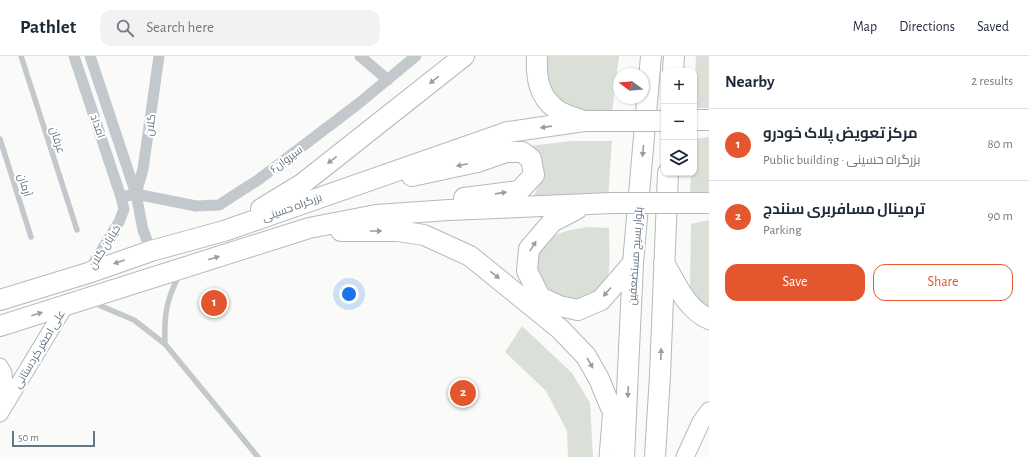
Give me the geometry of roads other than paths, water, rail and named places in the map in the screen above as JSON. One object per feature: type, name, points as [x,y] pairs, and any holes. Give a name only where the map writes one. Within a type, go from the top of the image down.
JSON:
[{"type":"highway","points":[[224,232],[302,184],[464,56]]},
{"type":"highway","points":[[536,56],[536,72],[541,92],[556,110],[584,122]]},
{"type":"highway","points":[[638,56],[642,68]]},
{"type":"highway","name":"بلوار بسیج مستضعفین","points":[[649,75],[651,56]]},
{"type":"highway","points":[[673,68],[674,56]]},
{"type":"highway","name":"بلوار بسیج مستضعفین","points":[[624,457],[633,263],[646,104]]},
{"type":"highway","name":"بزرگراه حسینی","points":[[0,300],[88,273],[151,251],[224,232],[332,192],[508,132],[584,122],[661,121]]},
{"type":"highway","points":[[332,192],[478,162],[506,152],[522,152],[531,159],[534,175],[520,191],[449,200],[423,212]]},
{"type":"highway","points":[[654,457],[660,375],[668,176]]},
{"type":"highway","points":[[0,326],[309,228],[376,215],[586,204],[700,203]]},
{"type":"highway","points":[[586,204],[552,222],[529,249],[527,271],[540,297],[559,306],[578,310],[600,300],[633,263]]},
{"type":"highway","points":[[309,228],[337,231],[398,230],[424,235],[470,256],[560,329],[586,356],[599,379],[611,408]]},
{"type":"highway","points":[[664,263],[685,299],[702,316],[709,318]]},
{"type":"highway","points":[[611,408],[616,362],[632,291]]},
{"type":"main road","points":[[685,457],[701,422],[709,411]]},
{"type":"street","name":"امداد","points":[[74,56],[122,197]]},
{"type":"street","name":"امداد","points":[[90,56],[136,194]]},
{"type":"street","name":"گلان","points":[[136,194],[143,169],[159,56]]},
{"type":"street","points":[[360,56],[388,80]]},
{"type":"street","name":"سیروان۶","points":[[136,194],[196,206],[219,205],[258,180],[388,80],[416,56]]},
{"type":"street","points":[[122,197],[136,194],[143,230],[151,251]]},
{"type":"street","name":"خیابان گلان","points":[[88,273],[119,222],[124,209],[122,197]]},
{"type":"street","name":"علی اصغر کردستانی","points":[[4,408],[76,302]]},
{"type":"street","points":[[0,366],[4,373],[4,408]]},
{"type":"street","points":[[607,457],[611,408]]},
{"type":"lane","name":"عرفان","points":[[21,56],[77,230]]},
{"type":"lane","name":"آرمان","points":[[0,139],[31,237]]},
{"type":"lane","points":[[165,344],[164,320],[169,295],[183,268]]},
{"type":"lane","points":[[76,302],[134,320],[165,344],[258,457]]},
{"type":"place","name":"مرکز تعویض پلاک خودرو","points":[[214,303]]},
{"type":"place","name":"ترمینال مسافربری سنندج","points":[[463,393]]}]
